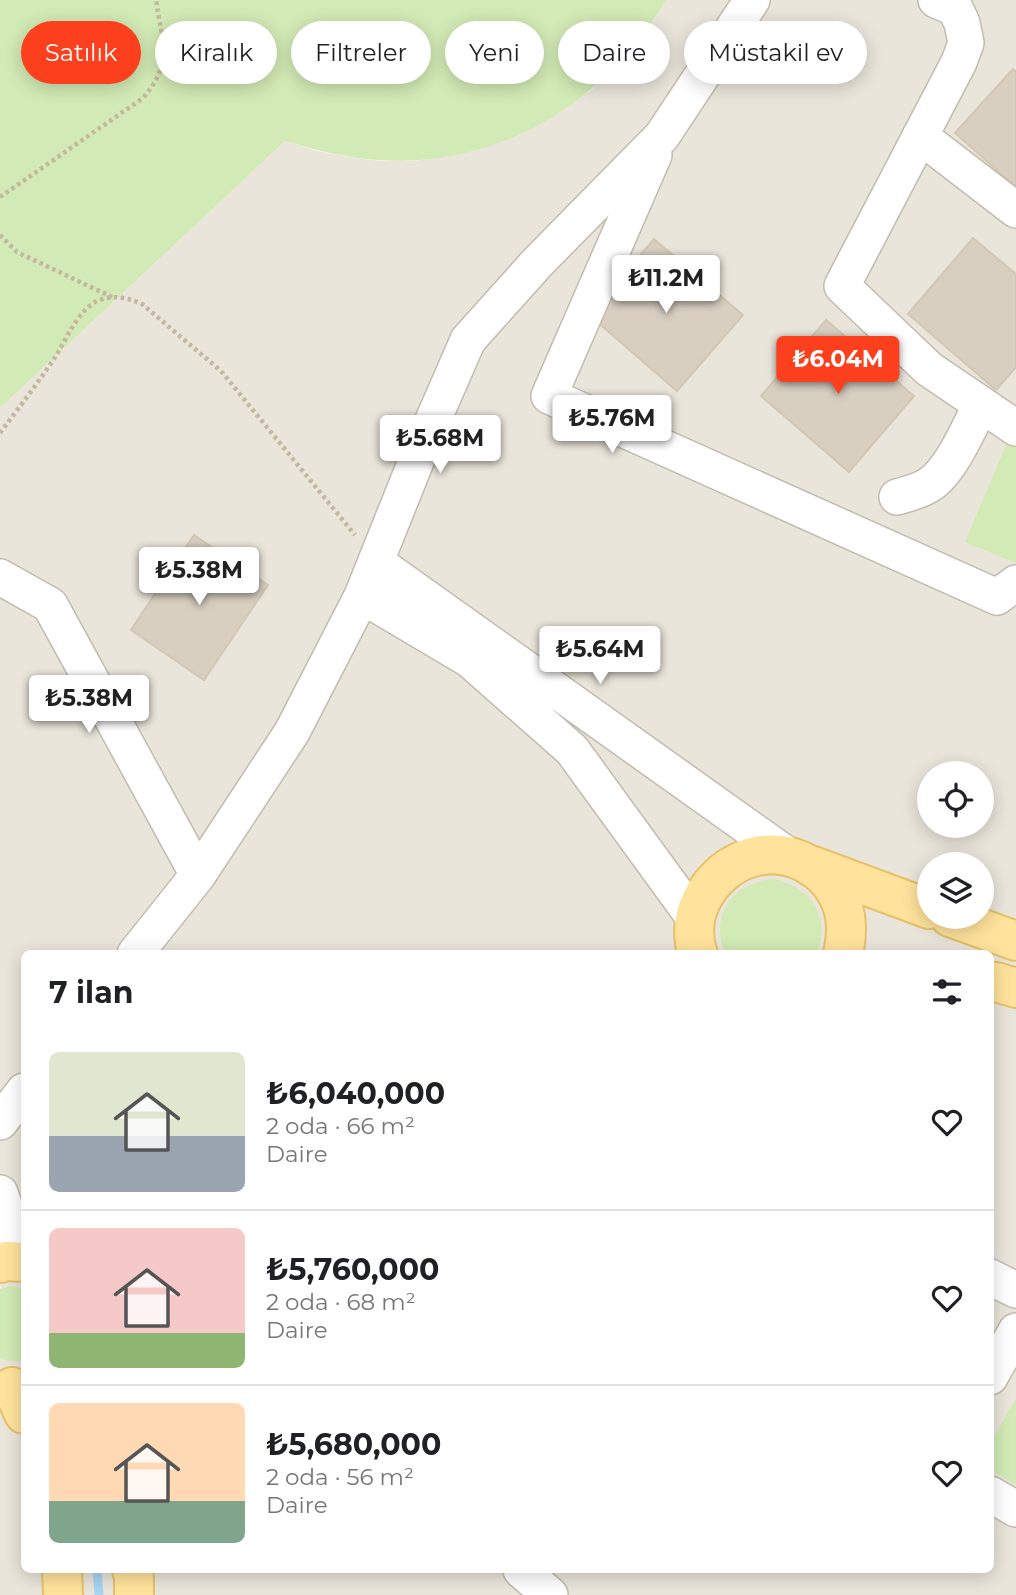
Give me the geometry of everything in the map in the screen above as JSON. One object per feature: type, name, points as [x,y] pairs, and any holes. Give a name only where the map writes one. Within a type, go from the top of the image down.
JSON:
[{"type":"main road","points":[[690,940],[698,907],[706,890],[719,875],[752,856],[771,854],[799,860],[917,904]]},
{"type":"main road","points":[[799,860],[825,877],[838,895],[845,915],[844,950]]},
{"type":"main road","points":[[983,929],[1016,941]]},
{"type":"main road","points":[[994,982],[1016,988]]},
{"type":"main road","points":[[62,1573],[63,1595]]},
{"type":"main road","points":[[133,1573],[134,1595]]},
{"type":"street","points":[[752,0],[662,136],[549,396],[997,597],[1016,583]]},
{"type":"street","points":[[936,0],[955,8],[962,23],[965,43],[959,62],[842,286],[929,369],[1016,428]]},
{"type":"street","points":[[138,950],[198,875],[292,732],[362,596],[468,340],[537,263],[662,136]]},
{"type":"street","points":[[920,136],[1016,210]]},
{"type":"street","points":[[897,497],[929,486],[937,478],[955,455],[981,404]]},
{"type":"street","points":[[376,562],[799,860]]},
{"type":"street","points":[[0,577],[50,605],[198,875]]},
{"type":"street","points":[[362,596],[470,660],[572,750],[690,940]]},
{"type":"street","points":[[0,1122],[21,1095]]},
{"type":"street","points":[[0,1193],[16,1262]]},
{"type":"street","points":[[994,1279],[1016,1290]]},
{"type":"street","points":[[994,1370],[1016,1331]]},
{"type":"street","points":[[994,1496],[1016,1509]]},
{"type":"street","points":[[524,1573],[550,1595]]},
{"type":"path","points":[[0,197],[143,98],[155,84],[162,66],[164,47],[156,0]]},
{"type":"path","points":[[0,235],[17,252],[112,297]]},
{"type":"path","points":[[0,433],[54,359],[85,309],[112,297],[128,298],[142,304],[221,371],[376,562]]},
{"type":"shaded area","points":[[666,0],[1016,0],[1016,1595],[0,1595],[0,1327],[18,1320],[0,1285],[0,408],[285,141],[316,151],[380,161],[445,157],[508,139],[598,84],[670,84],[670,21],[653,21]]},
{"type":"green space","points":[[0,0],[666,0],[652,21],[558,21],[558,84],[596,84],[544,122],[506,140],[465,153],[422,160],[354,157],[285,141],[0,408]]},
{"type":"green space","points":[[1007,443],[1016,447],[1016,563],[965,542]]},
{"type":"green space","points":[[773,879],[786,883],[798,888],[815,905],[822,928],[817,950],[724,950],[720,926],[722,914],[736,894],[759,882]]},
{"type":"green space","points":[[9,1286],[21,1288],[21,1360],[0,1358],[0,1289]]},
{"type":"green space","points":[[1016,1398],[1016,1485],[994,1472],[994,1437]]},
{"type":"building","points":[[1013,69],[1016,72],[1016,187],[955,133]]},
{"type":"building","points":[[973,238],[1016,274],[1016,367],[996,390],[908,314]]},
{"type":"building","points":[[654,239],[743,315],[677,391],[589,315]]},
{"type":"building","points":[[826,320],[914,396],[849,472],[761,396]]},
{"type":"building","points":[[194,535],[268,585],[204,680],[131,630]]},
{"type":"waterway","points":[[97,1573],[99,1595]]}]
